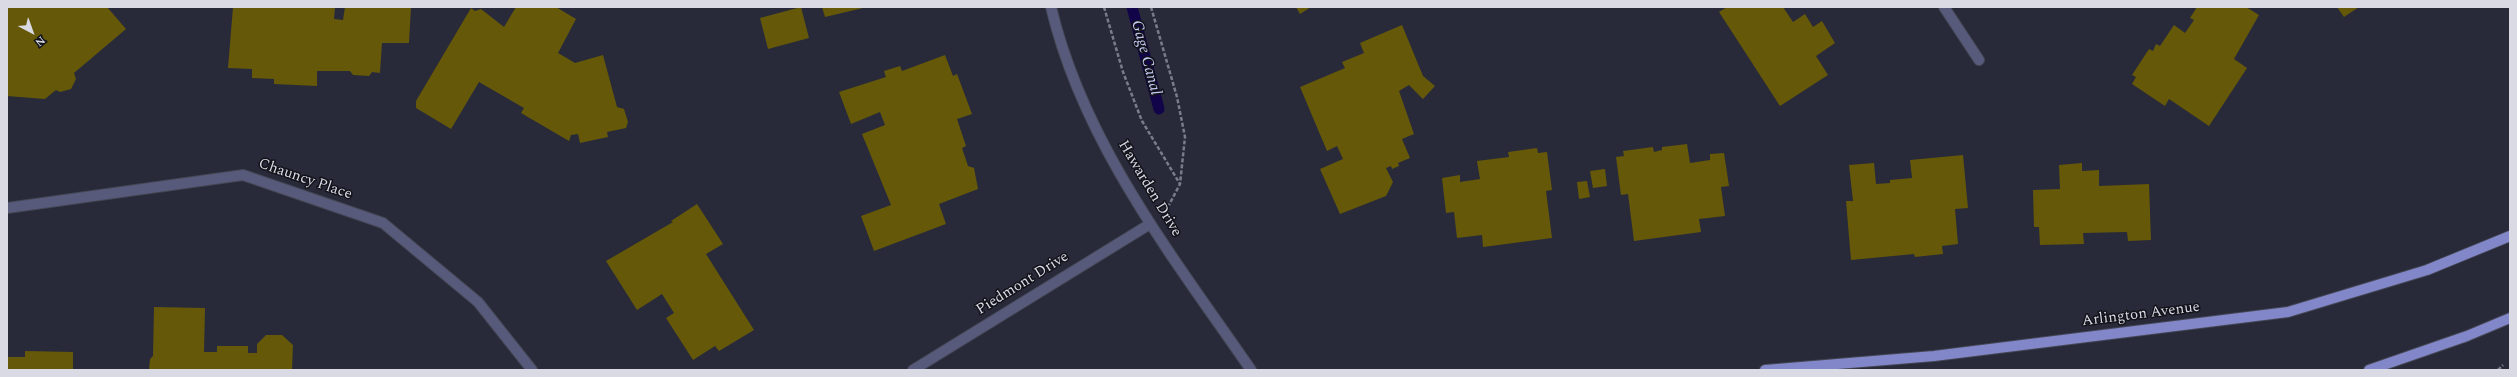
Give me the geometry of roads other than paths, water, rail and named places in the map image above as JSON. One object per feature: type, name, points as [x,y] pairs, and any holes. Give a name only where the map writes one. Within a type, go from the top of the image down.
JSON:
[{"type":"main road","name":"Arlington Avenue","points":[[1765,370],[1934,356],[2288,312],[2427,270],[2510,236]]},
{"type":"main road","points":[[2369,370],[2467,336],[2510,318]]},
{"type":"street","name":"Hawarden Drive","points":[[1051,7],[1059,39],[1092,118],[1118,172],[1150,224],[1251,370]]},
{"type":"street","points":[[1944,7],[1979,60]]},
{"type":"street","name":"Chauncy Place","points":[[7,208],[244,175],[383,223],[478,302],[532,370]]},
{"type":"street","name":"Piedmont Drive","points":[[913,370],[1150,224]]},
{"type":"waterway","name":"Gage Canal","points":[[1132,7],[1159,109]]}]
